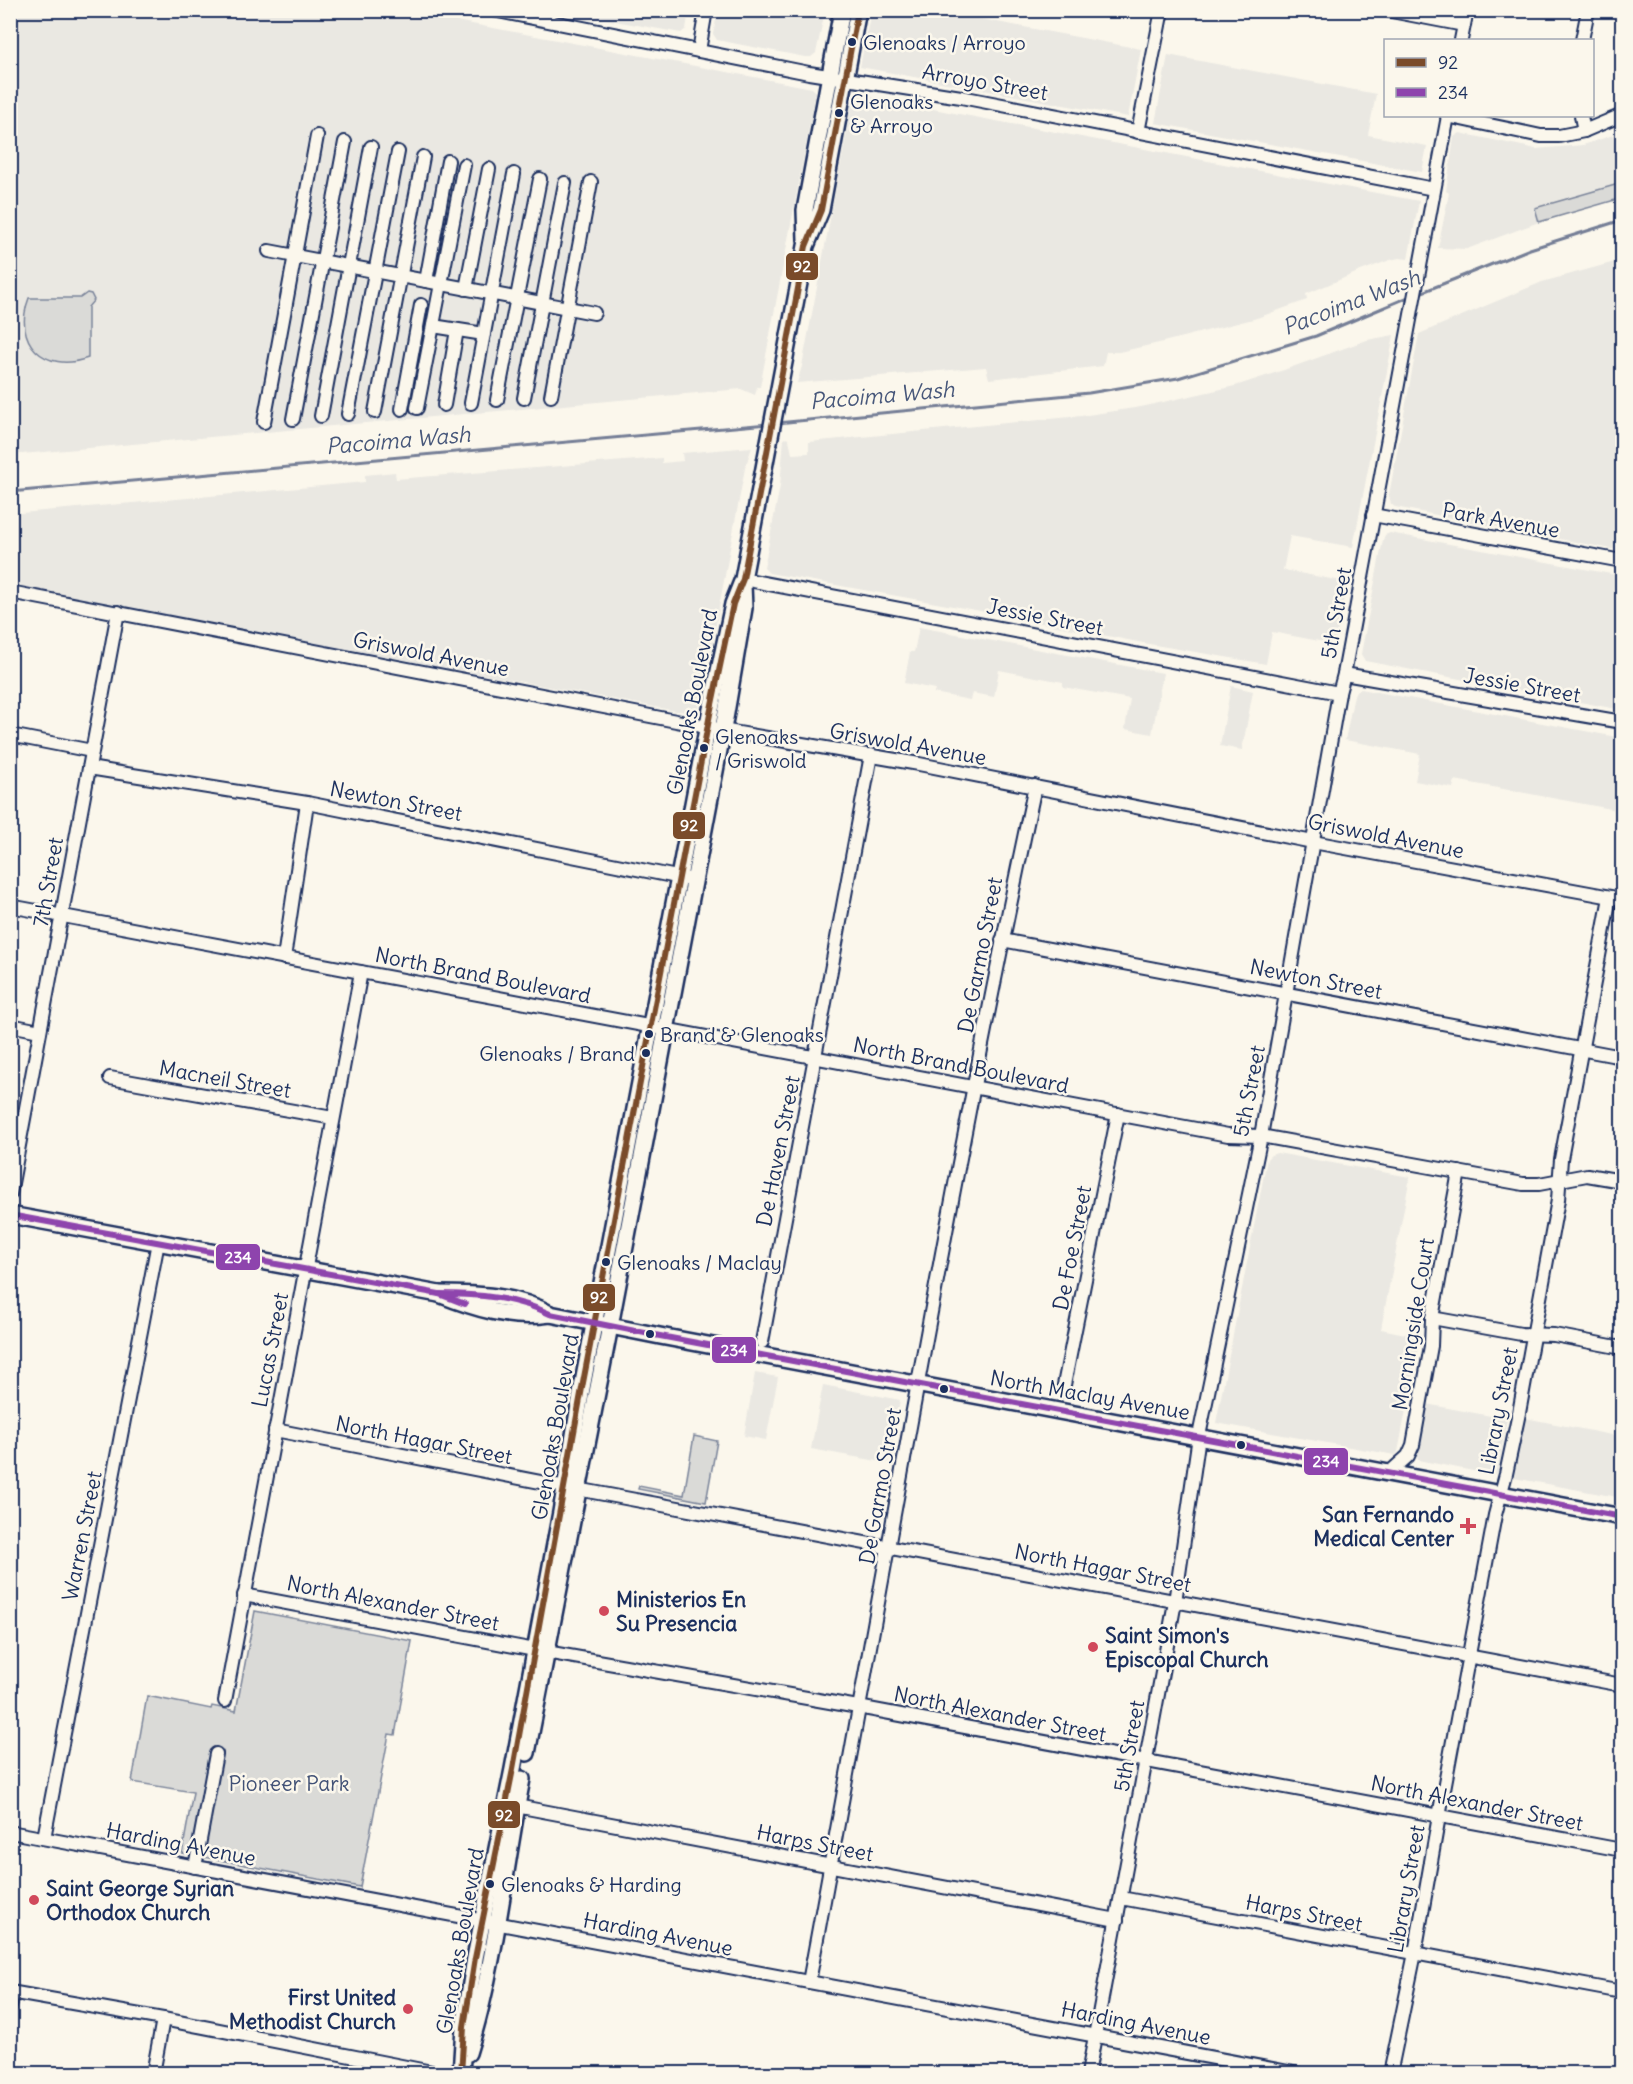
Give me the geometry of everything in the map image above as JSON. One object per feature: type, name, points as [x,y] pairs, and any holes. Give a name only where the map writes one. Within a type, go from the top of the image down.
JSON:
[{"type":"main road","name":"Glenoaks Boulevard","points":[[806,246],[805,210],[842,10]]},
{"type":"main road","name":"Glenoaks Boulevard","points":[[571,1488],[610,1326],[658,1028],[679,877],[707,727],[733,604],[743,579],[806,246],[821,210],[858,10]]},
{"type":"main road","name":"Glenoaks Boulevard","points":[[461,2073],[476,2029],[498,1923],[512,1805],[571,1488],[595,1322],[658,1028],[694,880],[744,608],[743,579]]},
{"type":"main road","name":"North Maclay Avenue","points":[[10,1215],[438,1294],[475,1308],[529,1317],[550,1314],[595,1322],[1623,1517]]},
{"type":"main road","name":"Glenoaks Boulevard","points":[[461,2073],[464,2027],[482,1920],[512,1805]]},
{"type":"street","name":"Arroyo Street","points":[[493,10],[829,76],[961,97],[1434,189]]},
{"type":"street","points":[[699,51],[706,10]]},
{"type":"street","points":[[1138,132],[1162,10]]},
{"type":"street","points":[[1386,10],[1464,26]]},
{"type":"street","points":[[1461,39],[1467,10]]},
{"type":"street","points":[[1582,39],[1588,10]]},
{"type":"street","points":[[1453,117],[1541,135],[1559,136],[1584,131],[1623,115]]},
{"type":"street","name":"5th Street","points":[[1088,2073],[1175,1602],[1199,1436],[1261,1136],[1339,693],[1448,117]]},
{"type":"street","points":[[1581,117],[1584,131]]},
{"type":"street","points":[[264,422],[317,136]]},
{"type":"street","points":[[293,419],[345,142]]},
{"type":"street","points":[[321,417],[371,147]]},
{"type":"street","points":[[348,414],[398,152]]},
{"type":"street","points":[[375,412],[423,157]]},
{"type":"street","points":[[426,281],[448,162]]},
{"type":"street","points":[[417,408],[464,165]]},
{"type":"street","points":[[466,289],[489,169]]},
{"type":"street","points":[[471,403],[514,174]]},
{"type":"street","points":[[497,400],[540,179]]},
{"type":"street","points":[[551,396],[591,182]]},
{"type":"street","points":[[524,398],[565,183]]},
{"type":"street","points":[[269,251],[594,313]]},
{"type":"street","points":[[402,409],[421,305]]},
{"type":"street","points":[[433,326],[484,334]]},
{"type":"street","points":[[444,405],[457,330]]},
{"type":"street","name":"Park Avenue","points":[[1373,515],[1623,561]]},
{"type":"street","name":"Jessie Street","points":[[743,579],[1339,693]]},
{"type":"street","name":"Griswold Avenue","points":[[10,592],[803,746],[871,755],[1313,842],[1616,898]]},
{"type":"street","name":"7th Street","points":[[10,1194],[118,612]]},
{"type":"street","name":"Jessie Street","points":[[1344,674],[1623,722]]},
{"type":"street","points":[[10,735],[92,751]]},
{"type":"street","name":"De Haven Street","points":[[762,1342],[871,755]]},
{"type":"street","name":"Newton Street","points":[[89,768],[306,803],[694,880]]},
{"type":"street","name":"De Garmo Street","points":[[808,1982],[974,1087],[1035,786]]},
{"type":"street","points":[[284,958],[306,803]]},
{"type":"street","name":"Library Street","points":[[1390,2073],[1415,1953],[1438,1816],[1495,1515],[1517,1423],[1558,1200],[1561,1159],[1582,1050],[1616,898]]},
{"type":"street","name":"North Brand Boulevard","points":[[10,906],[1228,1135],[1261,1136],[1528,1185],[1587,1175],[1623,1181]]},
{"type":"street","name":"Newton Street","points":[[1002,940],[1623,1057]]},
{"type":"street","name":"Lucas Street","points":[[225,1701],[361,972]]},
{"type":"street","points":[[10,1025],[40,1031]]},
{"type":"street","name":"Macneil Street","points":[[110,1078],[333,1118]]},
{"type":"street","name":"De Foe Street","points":[[1064,1390],[1118,1114]]},
{"type":"street","name":"Morningside Court","points":[[1389,1473],[1408,1456],[1413,1444],[1431,1346],[1432,1318],[1459,1172]]},
{"type":"street","name":"Warren Street","points":[[44,1838],[158,1242]]},
{"type":"street","points":[[1432,1318],[1533,1335],[1554,1335],[1623,1348]]},
{"type":"street","name":"North Hagar Street","points":[[275,1430],[888,1548],[1623,1685]]},
{"type":"street","name":"North Alexander Street","points":[[244,1595],[1623,1850]]},
{"type":"street","points":[[195,1867],[216,1754]]},
{"type":"street","name":"Harps Street","points":[[512,1805],[1117,1920]]},
{"type":"street","name":"Harding Avenue","points":[[10,1832],[1299,2073]]},
{"type":"street","name":"Harps Street","points":[[1121,1898],[1623,1992]]},
{"type":"street","points":[[10,2007],[12,1992],[442,2073]]},
{"type":"street","points":[[153,2073],[163,2019]]},
{"type":"shaded area","points":[[689,10],[686,29],[681,33],[560,11]]},
{"type":"shaded area","points":[[11,11],[403,11],[812,88],[816,92],[760,387],[757,387],[755,395],[741,389],[11,455]]},
{"type":"shaded area","points":[[718,11],[825,11],[816,53],[811,57],[805,57],[717,40],[713,34]]},
{"type":"shaded area","points":[[871,11],[956,11],[955,14],[1141,49],[1128,117],[860,67]]},
{"type":"shaded area","points":[[1168,55],[1376,94],[1368,135],[1427,146],[1422,172],[1155,123]]},
{"type":"shaded area","points":[[854,94],[1419,201],[1408,259],[1390,260],[1358,272],[1306,294],[1307,300],[1257,318],[1159,343],[1119,352],[1106,352],[1103,366],[989,379],[986,367],[797,383]]},
{"type":"shaded area","points":[[1460,133],[1536,149],[1583,145],[1613,135],[1622,161],[1622,183],[1536,208],[1539,222],[1467,249],[1438,248],[1449,193],[1446,191],[1454,137]]},
{"type":"shaded area","points":[[1622,260],[1622,551],[1395,507],[1391,504],[1389,495],[1419,334],[1542,282]]},
{"type":"shaded area","points":[[1394,335],[1353,547],[1290,536],[1283,570],[1347,582],[1335,644],[1272,632],[1266,664],[769,573],[764,568],[780,486],[784,438],[789,439],[792,454],[809,453],[809,442],[1081,416],[1141,407],[1235,386],[1367,340]]},
{"type":"shaded area","points":[[752,447],[745,468],[701,704],[692,712],[676,711],[11,586],[10,514],[365,482],[365,475],[395,472],[396,479],[662,458],[662,463],[683,461],[682,453]]},
{"type":"shaded area","points":[[1390,533],[1622,576],[1622,710],[1365,661],[1361,654],[1383,540],[1385,535]]},
{"type":"shaded area","points":[[919,627],[1163,673],[1152,734],[1125,729],[1130,699],[1063,687],[1063,682],[999,670],[994,697],[972,693],[970,700],[934,693],[935,689],[904,683],[910,652],[914,652]]},
{"type":"shaded area","points":[[1231,686],[1253,691],[1242,750],[1220,746]]},
{"type":"shaded area","points":[[1361,689],[1622,738],[1622,811],[1455,780],[1453,788],[1415,781],[1420,754],[1345,740],[1354,695]]},
{"type":"shaded area","points":[[1277,1153],[1410,1177],[1381,1329],[1420,1337],[1398,1452],[1395,1455],[1216,1423],[1267,1159]]},
{"type":"shaded area","points":[[755,1373],[778,1377],[766,1440],[744,1436]]},
{"type":"shaded area","points":[[823,1385],[900,1400],[888,1463],[811,1449]]},
{"type":"shaded area","points":[[1426,1404],[1507,1419],[1497,1473],[1493,1475],[1418,1460],[1416,1452]]},
{"type":"shaded area","points":[[1525,1418],[1622,1437],[1622,1498],[1514,1478]]},
{"type":"green space","points":[[1622,183],[1622,198],[1539,222],[1535,208]]},
{"type":"green space","points":[[87,293],[91,294],[94,300],[88,307],[88,358],[72,362],[58,362],[46,358],[29,341],[25,328],[25,314],[29,298],[80,298]]},
{"type":"green space","points":[[694,1436],[717,1441],[706,1502],[638,1489],[639,1486],[684,1495]]},
{"type":"green space","name":"Pioneer Park","points":[[255,1611],[412,1641],[395,1735],[389,1734],[360,1887],[182,1853],[193,1792],[132,1782],[147,1696],[211,1709],[212,1706],[236,1711]]},
{"type":"waterway","points":[[1618,190],[1622,189]]},
{"type":"waterway","name":"Pacoima Wash","points":[[1420,293],[1530,249],[1622,220]]},
{"type":"waterway","name":"Pacoima Wash","points":[[777,423],[1089,393],[1178,378],[1316,336],[1411,296]]},
{"type":"waterway","name":"Pacoima Wash","points":[[10,492],[768,424]]},
{"type":"transit line","name":"92","points":[[461,2074],[464,2027],[475,1958],[513,1769],[582,1388],[710,714],[733,604],[743,579],[806,246],[821,210],[858,10]]},
{"type":"transit line","name":"234","points":[[10,1215],[439,1294],[465,1304]]},
{"type":"transit line","name":"234","points":[[439,1294],[510,1300],[550,1314],[660,1336],[1622,1517]]},
{"type":"place","name":"Glenoaks / Arroyo","points":[[852,42]]},
{"type":"place","name":"Glenoaks & Arroyo","points":[[839,113]]},
{"type":"place","name":"Glenoaks / Griswold","points":[[704,748]]},
{"type":"place","name":"Brand & Glenoaks","points":[[649,1034]]},
{"type":"place","name":"Glenoaks / Brand","points":[[646,1053]]},
{"type":"place","name":"Glenoaks / Maclay","points":[[606,1262]]},
{"type":"place","name":"San Fernando Medical Center","points":[[1468,1526]]},
{"type":"place","name":"Ministerios En Su Presencia","points":[[604,1611]]},
{"type":"place","name":"Saint Simon's Episcopal Church","points":[[1093,1647]]},
{"type":"place","name":"Glenoaks & Harding","points":[[490,1884]]},
{"type":"place","name":"Saint George Syrian Orthodox Church","points":[[34,1900]]},
{"type":"place","name":"First United Methodist Church","points":[[408,2009]]}]
